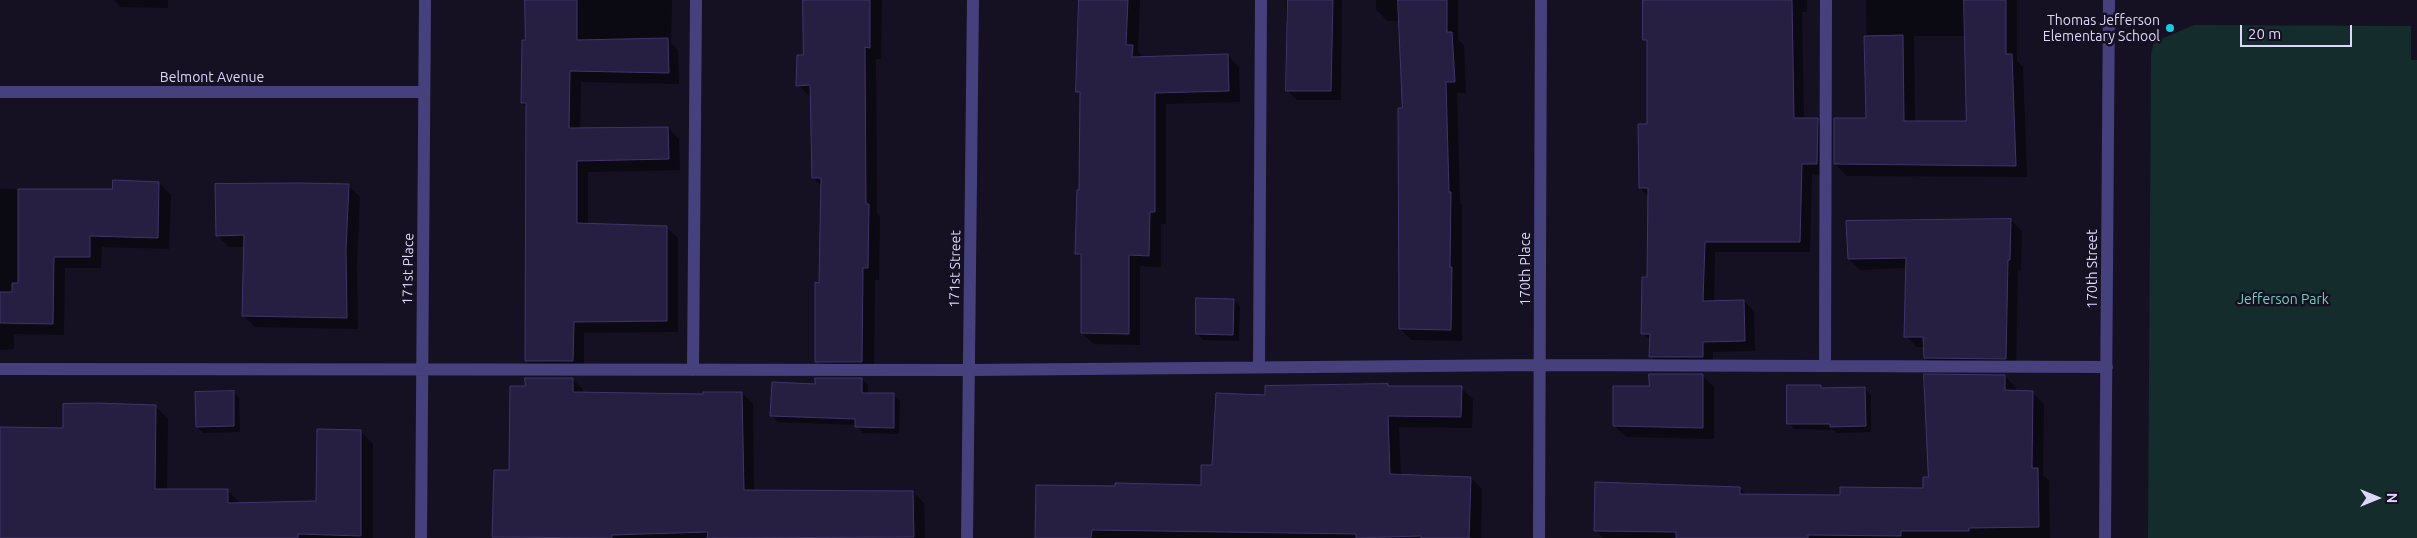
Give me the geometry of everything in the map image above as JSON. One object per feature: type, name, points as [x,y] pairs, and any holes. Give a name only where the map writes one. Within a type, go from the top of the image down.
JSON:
[{"type":"street","name":"171st Place","points":[[421,538],[425,0]]},
{"type":"street","points":[[693,370],[696,0]]},
{"type":"street","name":"171st Street","points":[[967,538],[973,0]]},
{"type":"street","points":[[1259,367],[1261,0]]},
{"type":"street","name":"170th Place","points":[[1539,538],[1541,0]]},
{"type":"street","points":[[1825,366],[1826,0]]},
{"type":"street","name":"170th Street","points":[[2105,538],[2109,0]]},
{"type":"street","name":"Belmont Avenue","points":[[0,92],[424,92]]},
{"type":"street","points":[[0,369],[969,370],[1540,365],[2107,367]]},
{"type":"green space","name":"Jefferson Park","points":[[2194,25],[2411,26],[2411,60],[2417,60],[2417,538],[2148,538],[2151,54],[2154,42]]},
{"type":"building","points":[[525,0],[577,0],[577,40],[668,38],[669,73],[570,71],[569,128],[668,127],[669,159],[577,161],[577,223],[667,226],[667,321],[574,322],[573,361],[525,361],[526,103],[521,103],[522,40],[525,40]]},
{"type":"building","points":[[803,0],[870,0],[870,48],[865,47],[866,204],[869,204],[868,268],[863,268],[862,362],[815,362],[815,282],[819,283],[821,178],[812,178],[810,85],[796,86],[797,55],[803,55]]},
{"type":"building","points":[[1079,0],[1128,0],[1126,45],[1133,45],[1132,57],[1228,54],[1229,91],[1155,93],[1155,212],[1150,212],[1149,256],[1129,255],[1129,334],[1081,333],[1081,254],[1075,254],[1077,190],[1079,190],[1080,92],[1076,92]]},
{"type":"building","points":[[1288,0],[1333,0],[1331,91],[1286,91]]},
{"type":"building","points":[[1398,0],[1447,0],[1447,32],[1452,32],[1455,82],[1446,82],[1449,192],[1451,192],[1451,330],[1399,329],[1398,108],[1402,108]]},
{"type":"building","points":[[1643,0],[1792,0],[1794,118],[1818,118],[1817,164],[1802,164],[1800,242],[1705,242],[1703,301],[1744,300],[1745,341],[1703,342],[1703,357],[1649,357],[1650,334],[1641,334],[1642,277],[1647,277],[1648,188],[1639,188],[1638,124],[1647,124],[1647,40],[1643,40]]},
{"type":"building","points":[[1964,0],[2006,0],[2006,54],[2012,54],[2016,166],[1834,164],[1834,118],[1866,118],[1864,36],[1903,35],[1904,121],[1966,121]]},
{"type":"building","points":[[113,180],[159,182],[158,238],[90,236],[90,257],[54,257],[53,324],[0,323],[0,292],[12,292],[12,283],[18,283],[18,189],[112,189]]},
{"type":"building","points":[[215,184],[349,184],[346,250],[347,318],[242,316],[244,235],[216,236]]},
{"type":"building","points":[[2011,219],[2010,260],[2008,260],[2006,359],[1924,358],[1923,337],[1904,337],[1906,258],[1848,259],[1846,221]]},
{"type":"building","points":[[1196,298],[1234,299],[1233,335],[1196,334]]},
{"type":"building","points":[[1649,374],[1703,374],[1703,428],[1613,426],[1613,386],[1649,386]]},
{"type":"building","points":[[1924,374],[2005,375],[2005,390],[2033,391],[2032,468],[2038,468],[2039,527],[1969,528],[1969,531],[1901,531],[1901,536],[1808,535],[1808,538],[1676,538],[1676,532],[1594,531],[1595,482],[1740,487],[1740,494],[1840,495],[1840,487],[1923,488],[1923,477],[1928,477]]},
{"type":"building","points":[[525,378],[573,378],[573,392],[703,394],[703,392],[742,392],[744,490],[913,491],[914,537],[707,538],[708,532],[612,535],[612,538],[492,537],[494,470],[509,470],[510,386],[525,386]]},
{"type":"building","points":[[815,378],[862,378],[862,393],[894,393],[894,428],[855,427],[855,419],[770,416],[772,382],[815,384]]},
{"type":"building","points":[[1388,384],[1388,386],[1462,386],[1461,417],[1388,416],[1390,474],[1471,477],[1469,538],[1421,538],[1421,536],[1356,538],[1356,534],[1092,530],[1091,538],[1035,538],[1036,485],[1115,486],[1115,483],[1201,485],[1201,465],[1212,465],[1216,393],[1265,395],[1265,386]]},
{"type":"building","points":[[1787,385],[1821,385],[1821,388],[1865,387],[1866,426],[1830,427],[1830,424],[1787,424]]},
{"type":"building","points":[[234,391],[234,426],[196,427],[195,392]]},
{"type":"building","points":[[63,404],[156,405],[155,489],[228,489],[228,503],[316,501],[317,429],[361,430],[361,536],[298,534],[298,538],[0,538],[0,427],[63,428]]},
{"type":"place","name":"Thomas Jefferson Elementary School","points":[[2170,28]]}]
